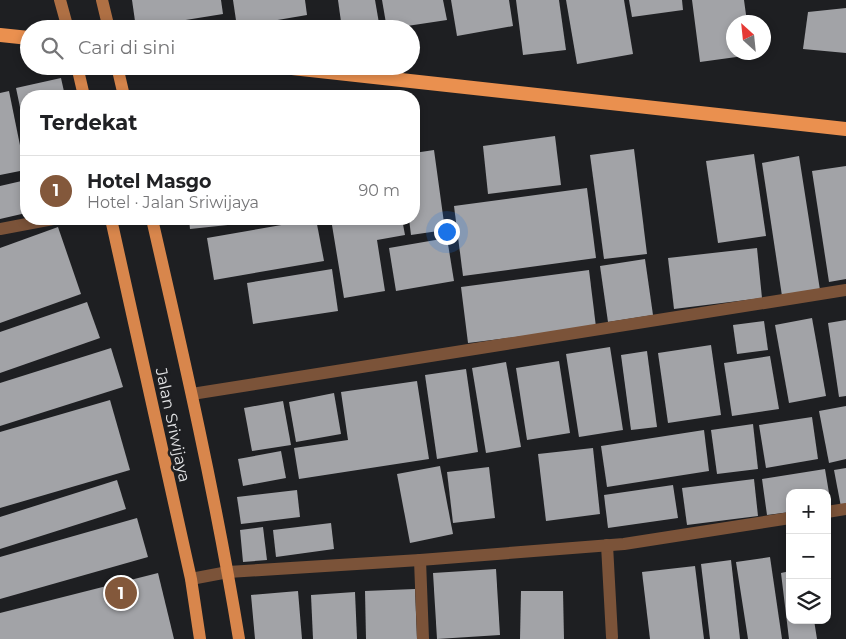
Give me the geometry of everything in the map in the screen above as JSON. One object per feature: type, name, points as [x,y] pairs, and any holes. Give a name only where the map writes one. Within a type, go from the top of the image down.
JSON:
[{"type":"highway","points":[[0,35],[20,37]]},
{"type":"highway","points":[[356,75],[846,129]]},
{"type":"main road","points":[[60,0],[66,20]]},
{"type":"main road","points":[[102,0],[107,20]]},
{"type":"main road","points":[[79,75],[83,90]]},
{"type":"main road","points":[[119,75],[123,90]]},
{"type":"main road","name":"Jalan Sriwijaya","points":[[112,225],[191,579],[200,639]]},
{"type":"main road","name":"Jalan Sriwijaya","points":[[153,225],[192,394],[228,572],[239,639]]},
{"type":"street","points":[[0,229],[21,225]]},
{"type":"street","points":[[192,394],[846,290]]},
{"type":"street","points":[[831,511],[846,509]]},
{"type":"street","points":[[191,579],[228,572],[420,560],[624,544],[786,519]]},
{"type":"street","points":[[607,545],[612,637]]},
{"type":"street","points":[[420,560],[422,639]]},
{"type":"building","points":[[132,0],[221,0],[223,14],[186,20],[135,20]]},
{"type":"building","points":[[233,0],[305,0],[307,15],[278,20],[236,20]]},
{"type":"building","points":[[338,0],[375,0],[378,20],[341,20]]},
{"type":"building","points":[[382,0],[443,0],[447,20],[420,24],[420,20],[385,20]]},
{"type":"building","points":[[451,0],[509,0],[513,26],[457,36]]},
{"type":"building","points":[[516,0],[559,0],[566,50],[523,55]]},
{"type":"building","points":[[566,0],[624,0],[633,54],[577,64]]},
{"type":"building","points":[[629,0],[682,0],[683,10],[632,17]]},
{"type":"building","points":[[692,0],[744,0],[746,15],[726,15],[726,58],[700,62]]},
{"type":"building","points":[[846,8],[846,53],[803,49],[808,12]]},
{"type":"building","points":[[61,78],[64,90],[20,90],[20,107],[16,88]]},
{"type":"building","points":[[9,91],[20,145],[20,171],[0,175],[0,93]]},
{"type":"building","points":[[555,136],[561,185],[488,194],[483,146]]},
{"type":"building","points":[[634,149],[647,254],[604,259],[590,155]]},
{"type":"building","points":[[434,150],[445,230],[411,235],[410,225],[420,225],[420,152]]},
{"type":"building","points":[[754,154],[766,236],[718,243],[706,161]]},
{"type":"building","points":[[799,156],[820,290],[782,296],[762,163]]},
{"type":"building","points":[[846,166],[846,279],[829,282],[812,171]]},
{"type":"building","points":[[20,181],[20,214],[0,219],[0,186]]},
{"type":"building","points":[[587,188],[596,258],[463,276],[454,206]]},
{"type":"building","points":[[190,225],[228,225],[190,229]]},
{"type":"building","points":[[282,225],[317,225],[324,261],[214,280],[207,238]]},
{"type":"building","points":[[332,225],[403,225],[405,235],[377,240],[385,291],[344,298]]},
{"type":"building","points":[[58,227],[81,294],[0,323],[0,248]]},
{"type":"building","points":[[447,238],[454,281],[396,291],[389,248]]},
{"type":"building","points":[[757,248],[762,298],[674,309],[668,258]]},
{"type":"building","points":[[645,259],[653,315],[608,322],[600,266]]},
{"type":"building","points":[[332,269],[338,311],[253,324],[247,283]]},
{"type":"building","points":[[589,270],[596,327],[468,343],[461,287]]},
{"type":"building","points":[[87,302],[100,338],[0,373],[0,332]]},
{"type":"building","points":[[812,318],[826,396],[789,403],[775,325]]},
{"type":"building","points":[[846,320],[846,396],[839,397],[828,323]]},
{"type":"building","points":[[764,321],[768,350],[737,354],[733,325]]},
{"type":"building","points":[[711,345],[721,415],[668,423],[658,353]]},
{"type":"building","points":[[610,347],[623,430],[579,437],[566,354]]},
{"type":"building","points":[[111,348],[123,387],[0,426],[0,383]]},
{"type":"building","points":[[647,351],[657,427],[631,430],[621,355]]},
{"type":"building","points":[[770,356],[779,409],[732,416],[724,363]]},
{"type":"building","points":[[559,361],[570,433],[527,440],[516,368]]},
{"type":"building","points":[[506,362],[521,447],[486,453],[472,368]]},
{"type":"building","points":[[466,369],[478,452],[437,459],[425,375]]},
{"type":"building","points":[[417,381],[429,459],[299,479],[294,448],[348,440],[341,392]]},
{"type":"building","points":[[334,393],[341,434],[296,442],[289,402]]},
{"type":"building","points":[[110,400],[130,470],[0,508],[0,432]]},
{"type":"building","points":[[283,401],[291,445],[252,451],[244,408]]},
{"type":"building","points":[[846,406],[846,459],[829,463],[819,411]]},
{"type":"building","points":[[812,417],[818,459],[766,468],[759,425]]},
{"type":"building","points":[[753,424],[758,469],[717,474],[711,430]]},
{"type":"building","points":[[704,430],[709,471],[607,487],[601,446]]},
{"type":"building","points":[[593,448],[600,514],[546,521],[538,454]]},
{"type":"building","points":[[281,451],[286,478],[243,486],[238,459]]},
{"type":"building","points":[[440,466],[453,534],[410,543],[397,474]]},
{"type":"building","points":[[489,467],[495,518],[453,523],[447,472]]},
{"type":"building","points":[[846,468],[846,506],[841,507],[834,470]]},
{"type":"building","points":[[825,469],[828,489],[786,489],[786,513],[767,515],[762,479]]},
{"type":"building","points":[[754,479],[758,516],[687,525],[682,488]]},
{"type":"building","points":[[117,480],[126,509],[0,549],[0,517]]},
{"type":"building","points":[[673,485],[678,518],[608,528],[604,495]]},
{"type":"building","points":[[297,490],[300,517],[241,524],[237,497]]},
{"type":"building","points":[[137,518],[148,557],[0,599],[0,557]]},
{"type":"building","points":[[331,523],[334,549],[276,557],[273,530]]},
{"type":"building","points":[[263,527],[267,560],[243,562],[240,530]]},
{"type":"building","points":[[770,557],[782,639],[748,639],[736,562]]},
{"type":"building","points":[[731,560],[740,639],[710,639],[701,564]]},
{"type":"building","points":[[695,566],[704,639],[650,639],[642,572]]},
{"type":"building","points":[[496,569],[500,635],[437,639],[433,573]]},
{"type":"building","points":[[786,572],[786,614],[781,573]]},
{"type":"building","points":[[158,573],[174,639],[0,639],[0,613]]},
{"type":"building","points":[[415,589],[417,639],[366,639],[365,591]]},
{"type":"building","points":[[298,591],[302,639],[255,639],[251,595]]},
{"type":"building","points":[[521,591],[563,591],[564,639],[520,639]]},
{"type":"building","points":[[355,592],[357,639],[313,639],[311,595]]},
{"type":"building","points":[[787,624],[815,624],[817,639],[789,639]]},
{"type":"place","name":"Hotel Masgo","points":[[121,593]]}]
